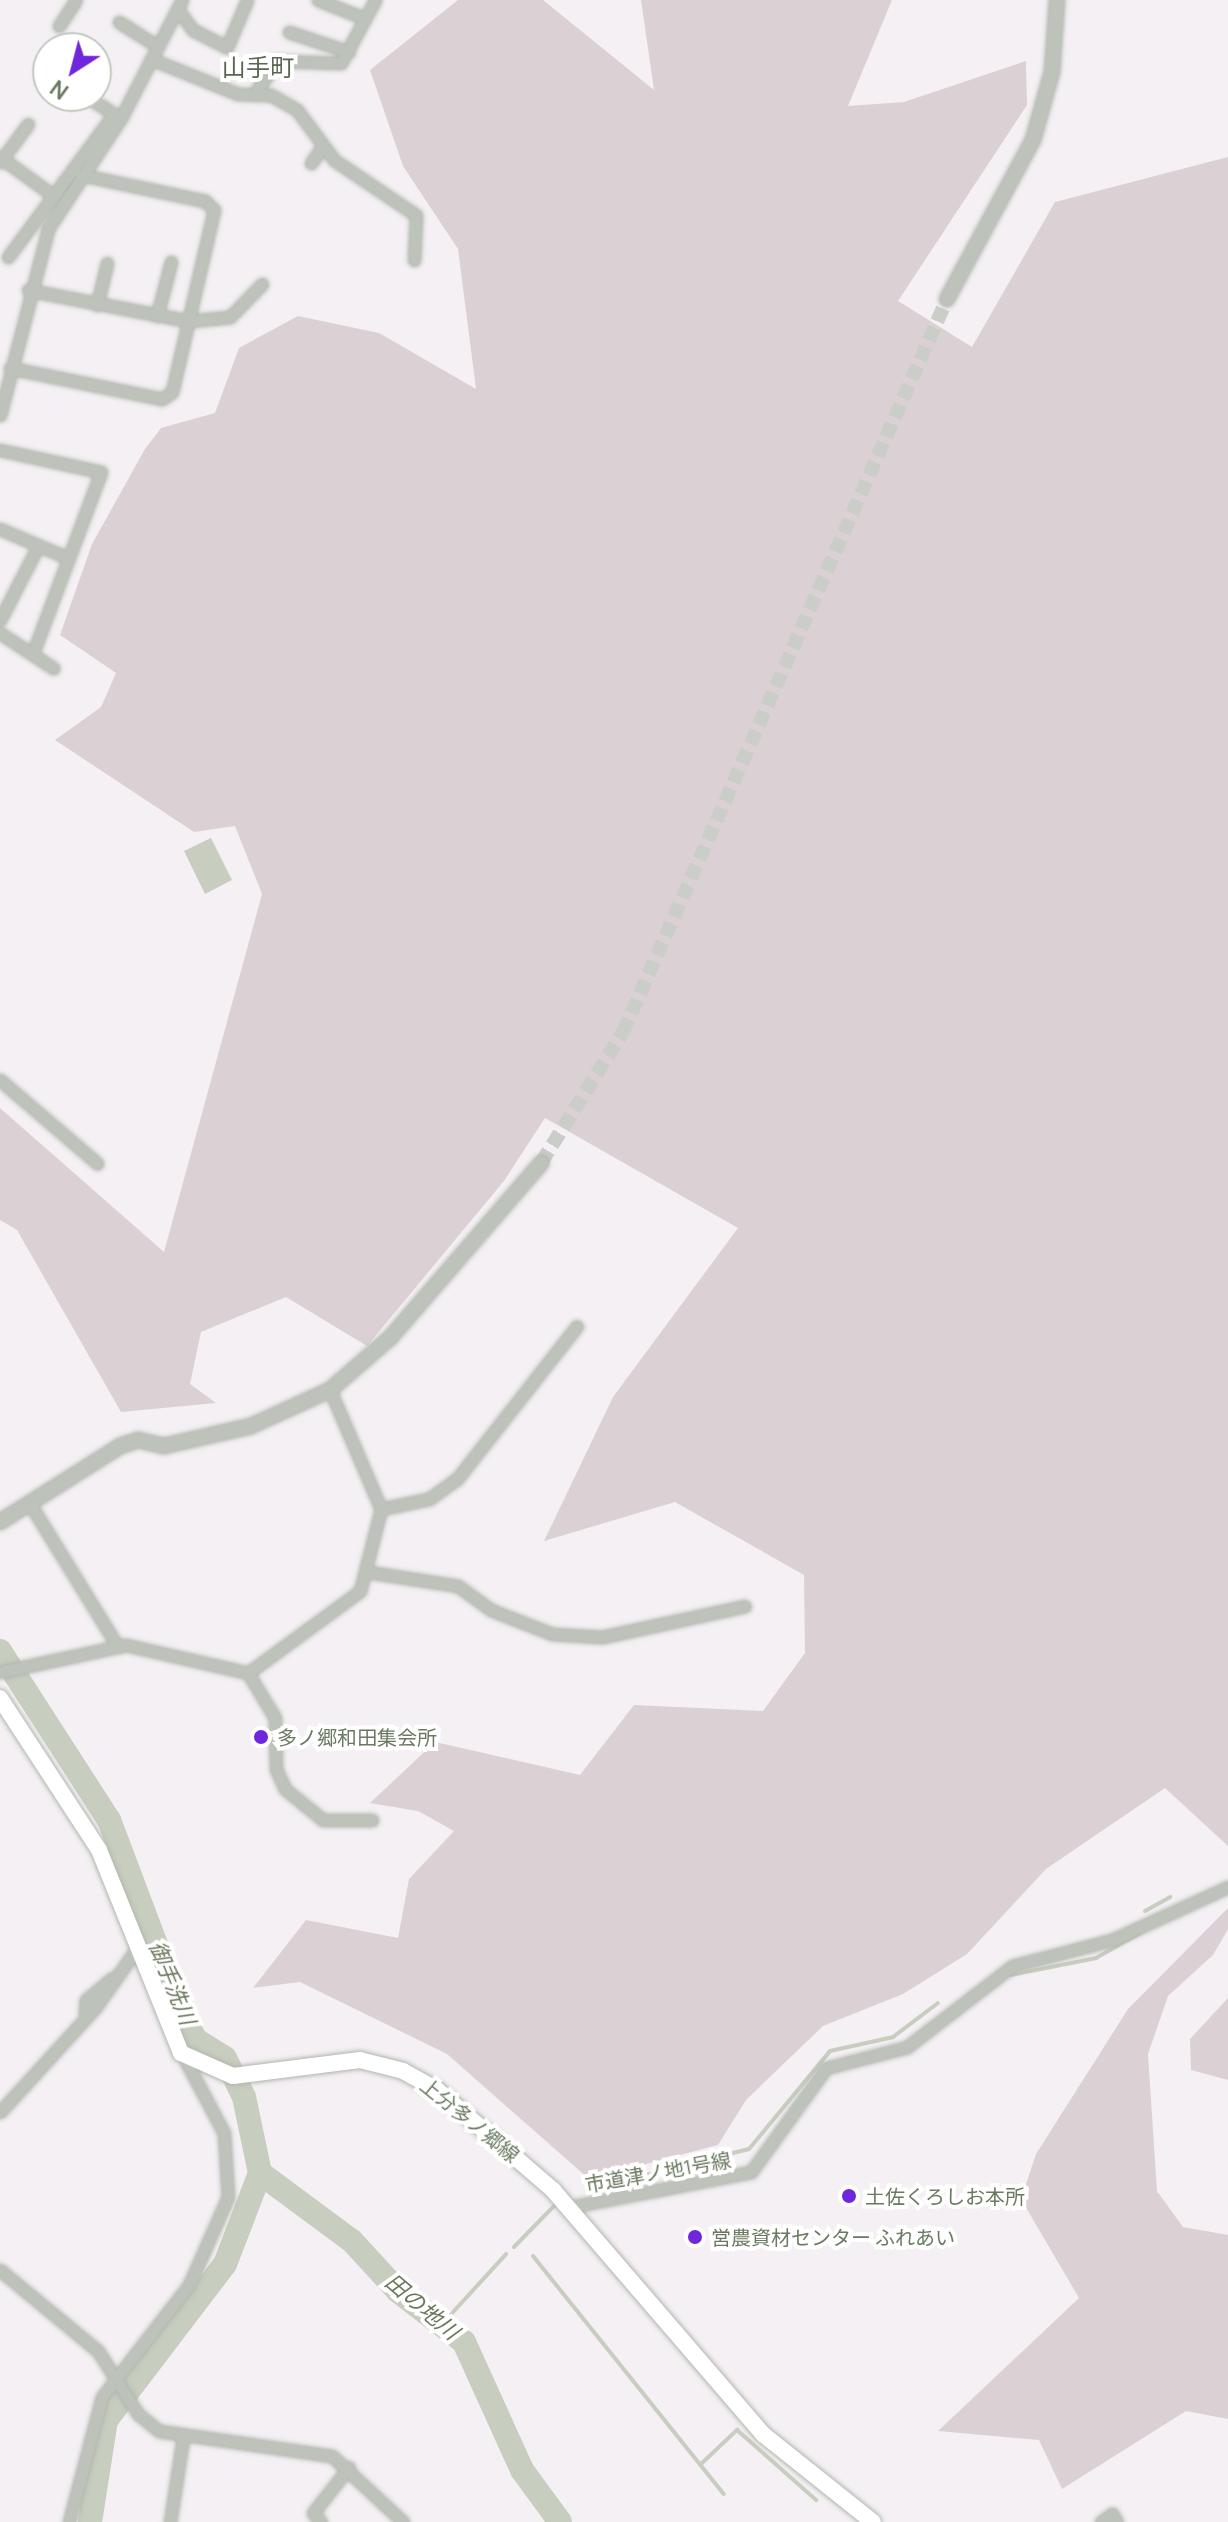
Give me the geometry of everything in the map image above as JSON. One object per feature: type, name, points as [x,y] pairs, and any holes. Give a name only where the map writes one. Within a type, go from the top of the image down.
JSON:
[{"type":"main road","points":[[0,1698],[85,1823],[135,1951],[181,2053]]},
{"type":"main road","name":"上分多ノ郷線","points":[[181,2053],[204,2068],[256,2076],[360,2060],[403,2071],[449,2099],[569,2207],[740,2410],[873,2522]]},
{"type":"street","points":[[59,26],[76,0]]},
{"type":"street","points":[[181,6],[193,30],[227,47],[247,0]]},
{"type":"street","points":[[318,0],[364,18]]},
{"type":"street","points":[[257,90],[277,61],[333,68],[349,52],[375,0]]},
{"type":"street","points":[[947,299],[1033,140],[1052,72],[1057,0]]},
{"type":"street","points":[[0,415],[28,290],[48,229],[181,6]]},
{"type":"street","points":[[119,22],[157,46]]},
{"type":"street","points":[[289,32],[349,52]]},
{"type":"street","points":[[151,59],[238,94],[257,90],[297,110],[323,146],[416,215],[414,260]]},
{"type":"street","points":[[111,112],[117,116]]},
{"type":"street","points":[[8,257],[51,194],[117,116]]},
{"type":"street","points":[[28,124],[1,159],[51,194]]},
{"type":"street","points":[[311,163],[323,146]]},
{"type":"street","points":[[10,368],[162,399],[172,392],[211,204],[82,175]]},
{"type":"street","points":[[157,316],[171,262]]},
{"type":"street","points":[[97,305],[107,263]]},
{"type":"street","points":[[28,290],[189,321],[230,317],[262,284]]},
{"type":"street","points":[[0,450],[101,472],[33,653]]},
{"type":"street","points":[[2,534],[68,558]]},
{"type":"street","points":[[0,620],[38,546]]},
{"type":"street","points":[[0,633],[53,668]]},
{"type":"street","points":[[0,1080],[97,1163]]},
{"type":"street","points":[[0,1522],[135,1441],[164,1446],[251,1426],[330,1390],[391,1337],[541,1163]]},
{"type":"street","points":[[0,1672],[118,1647],[248,1673],[360,1591],[368,1572],[372,1523],[381,1509],[429,1499],[457,1479],[577,1326]]},
{"type":"street","points":[[330,1390],[381,1509]]},
{"type":"street","points":[[30,1504],[118,1647]]},
{"type":"street","points":[[368,1572],[458,1586],[491,1610],[552,1634],[602,1637],[745,1606]]},
{"type":"street","points":[[248,1673],[275,1718],[276,1769],[285,1789],[323,1820],[372,1820]]},
{"type":"street","name":"市道津ノ地1号線","points":[[569,2207],[751,2172],[826,2068],[907,2047],[1012,1966],[1112,1940],[1228,1887]]},
{"type":"street","points":[[0,2112],[85,2013],[86,2000],[112,1978],[135,1951]]},
{"type":"street","points":[[69,2522],[90,2428],[117,2379],[189,2285],[228,2197],[224,2133],[181,2053]]},
{"type":"street","points":[[0,2270],[98,2351],[130,2403],[147,2423],[183,2438],[322,2453],[349,2467],[403,2522]]},
{"type":"street","points":[[170,2522],[183,2438]]},
{"type":"street","points":[[321,2522],[313,2513],[349,2467]]},
{"type":"street","points":[[1101,2522],[1112,2514],[1117,2522]]},
{"type":"shaded area","points":[[458,0],[543,0],[654,90],[641,0],[892,0],[848,106],[904,102],[1026,61],[1027,105],[898,301],[972,347],[1055,202],[1228,157],[1228,1846],[1165,1788],[1046,1869],[967,1954],[903,1994],[823,2026],[746,2100],[718,2145],[589,2179],[447,2054],[300,1982],[253,1988],[306,1920],[398,1938],[409,1879],[454,1831],[418,1811],[370,1803],[435,1742],[580,1775],[634,1705],[763,1711],[805,1653],[804,1575],[675,1502],[544,1541],[613,1397],[738,1228],[545,1118],[504,1181],[367,1346],[286,1297],[201,1332],[190,1384],[216,1403],[121,1412],[17,1230],[0,1220],[0,1108],[164,1252],[262,894],[235,826],[194,832],[55,740],[101,707],[116,673],[60,635],[92,544],[145,449],[161,428],[215,413],[239,348],[298,316],[379,333],[476,389],[458,249],[403,166],[370,70]]},
{"type":"shaded area","points":[[211,838],[232,880],[205,894],[184,851]]},
{"type":"shaded area","points":[[1228,1908],[1228,1929],[1213,1955],[1168,1996],[1148,2054],[1157,2191],[1183,2227],[1228,2235],[1228,2419],[1186,2411],[1062,2489],[1039,2440],[938,2431],[1079,2298],[1021,2199],[1036,2154],[1128,2009]]},
{"type":"shaded area","points":[[1228,1998],[1228,2080],[1191,2070],[1190,2039]]},
{"type":"waterway","name":"御手洗川","points":[[0,1651],[109,1820],[183,2016],[196,2040],[225,2058],[244,2097],[260,2173],[225,2264],[106,2420],[90,2522]]},
{"type":"waterway","points":[[1145,1911],[1170,1897]]},
{"type":"waterway","points":[[1011,1975],[1096,1958],[1140,1933]]},
{"type":"waterway","points":[[587,2190],[749,2149],[830,2051],[893,2037],[938,2003]]},
{"type":"waterway","name":"田の地川","points":[[260,2173],[352,2241],[398,2291],[464,2342],[522,2470],[560,2522]]},
{"type":"waterway","points":[[514,2247],[557,2203]]},
{"type":"waterway","points":[[444,2322],[506,2254]]},
{"type":"waterway","points":[[533,2256],[724,2494]]},
{"type":"waterway","points":[[701,2464],[737,2430],[816,2500]]},
{"type":"tunnel","points":[[541,1163],[623,1032],[947,299]]},
{"type":"place","name":"多ノ郷和田集会所","points":[[261,1737]]},
{"type":"place","name":"土佐くろしお本所","points":[[849,2196]]},
{"type":"place","name":"営農資材センター ふれあい","points":[[695,2237]]},
{"type":"district","name":"山手町","points":[[258,67]]}]
